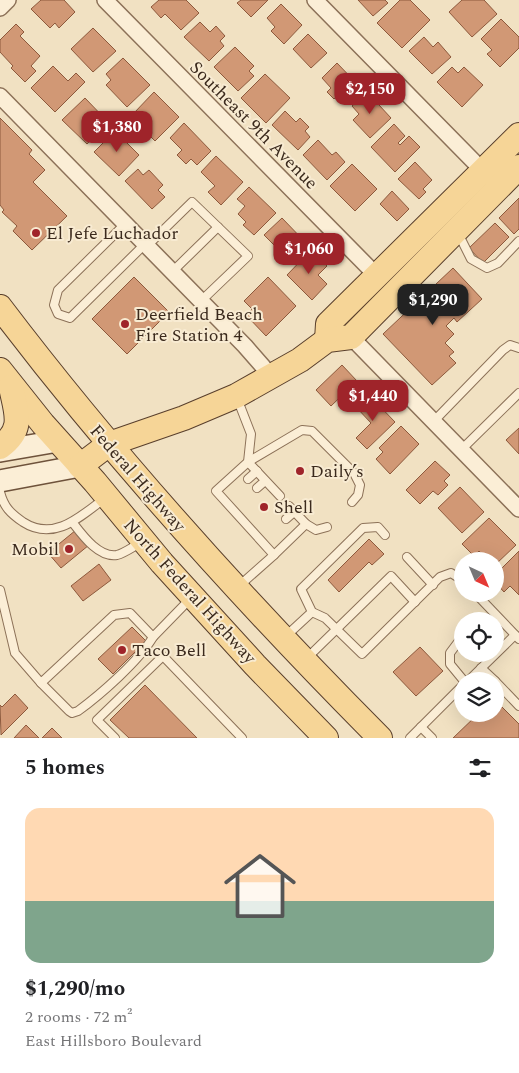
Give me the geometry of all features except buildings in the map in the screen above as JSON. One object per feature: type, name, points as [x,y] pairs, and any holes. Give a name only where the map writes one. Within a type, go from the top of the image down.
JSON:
[{"type":"main road","points":[[0,481],[80,466],[109,444],[184,418],[236,396],[272,377],[327,340],[351,337],[456,230],[519,135]]},
{"type":"main road","points":[[327,340],[328,324],[377,276],[491,178],[519,167]]},
{"type":"main road","name":"Federal Highway","points":[[0,307],[82,413],[132,473],[284,640]]},
{"type":"main road","points":[[5,378],[58,441]]},
{"type":"main road","points":[[0,447],[14,436],[17,428],[5,378]]},
{"type":"main road","points":[[0,452],[58,441],[109,444]]},
{"type":"main road","name":"North Federal Highway","points":[[58,441],[192,597],[326,738]]},
{"type":"main road","points":[[284,640],[380,738]]},
{"type":"street","points":[[0,8],[8,0]]},
{"type":"street","name":"Southeast 9th Avenue","points":[[105,0],[377,276]]},
{"type":"street","points":[[315,0],[491,178]]},
{"type":"street","points":[[0,96],[201,301],[272,377]]},
{"type":"street","points":[[351,337],[519,509]]},
{"type":"lane","points":[[126,224],[58,290],[54,305],[58,314],[70,318],[192,202],[248,256],[201,301]]},
{"type":"lane","points":[[172,272],[218,227]]},
{"type":"lane","points":[[456,230],[471,259],[487,268],[498,263],[519,241]]},
{"type":"lane","points":[[434,422],[503,350],[510,346],[519,348]]},
{"type":"lane","points":[[461,450],[519,392]]},
{"type":"lane","points":[[236,396],[250,434],[248,462],[280,496]]},
{"type":"lane","points":[[274,554],[264,539],[227,498],[216,491],[248,462],[302,430],[312,431],[354,473],[360,485],[358,495],[352,502]]},
{"type":"lane","points":[[248,479],[257,471]]},
{"type":"lane","points":[[257,488],[265,480]]},
{"type":"lane","points":[[0,492],[2,508],[31,527],[50,531],[73,523],[107,496]]},
{"type":"lane","points":[[286,520],[292,509],[306,524],[316,530],[327,527]]},
{"type":"lane","points":[[73,523],[97,549],[106,555],[118,555],[144,541]]},
{"type":"lane","points":[[236,589],[306,524]]},
{"type":"lane","points":[[385,535],[378,527],[362,528],[301,589],[312,612],[325,618],[362,654],[440,578],[451,573],[454,575]]},
{"type":"lane","points":[[406,557],[433,585]]},
{"type":"lane","points":[[303,661],[391,576],[415,602]]},
{"type":"lane","points":[[0,590],[2,617],[14,653],[72,713],[78,711],[116,678],[192,597]]},
{"type":"lane","points":[[484,602],[517,637],[504,644]]},
{"type":"lane","points":[[284,640],[312,612]]},
{"type":"lane","points":[[42,683],[114,615],[130,613],[153,637]]},
{"type":"lane","points":[[454,648],[450,653],[450,664],[457,672]]},
{"type":"lane","points":[[115,738],[97,720],[163,656],[242,738]]},
{"type":"lane","points":[[478,672],[486,662]]},
{"type":"lane","points":[[482,668],[486,672]]},
{"type":"lane","points":[[504,690],[519,706]]},
{"type":"lane","points":[[410,738],[454,694]]},
{"type":"lane","points":[[421,727],[432,738]]},
{"type":"place","name":"El Jefe Luchador","points":[[36,233]]},
{"type":"place","name":"Deerfield Beach Fire Station 4","points":[[125,324]]},
{"type":"place","name":"Daily’s","points":[[300,471]]},
{"type":"place","name":"Shell","points":[[264,507]]},
{"type":"place","name":"Mobil","points":[[69,549]]},
{"type":"place","name":"Taco Bell","points":[[122,650]]}]
